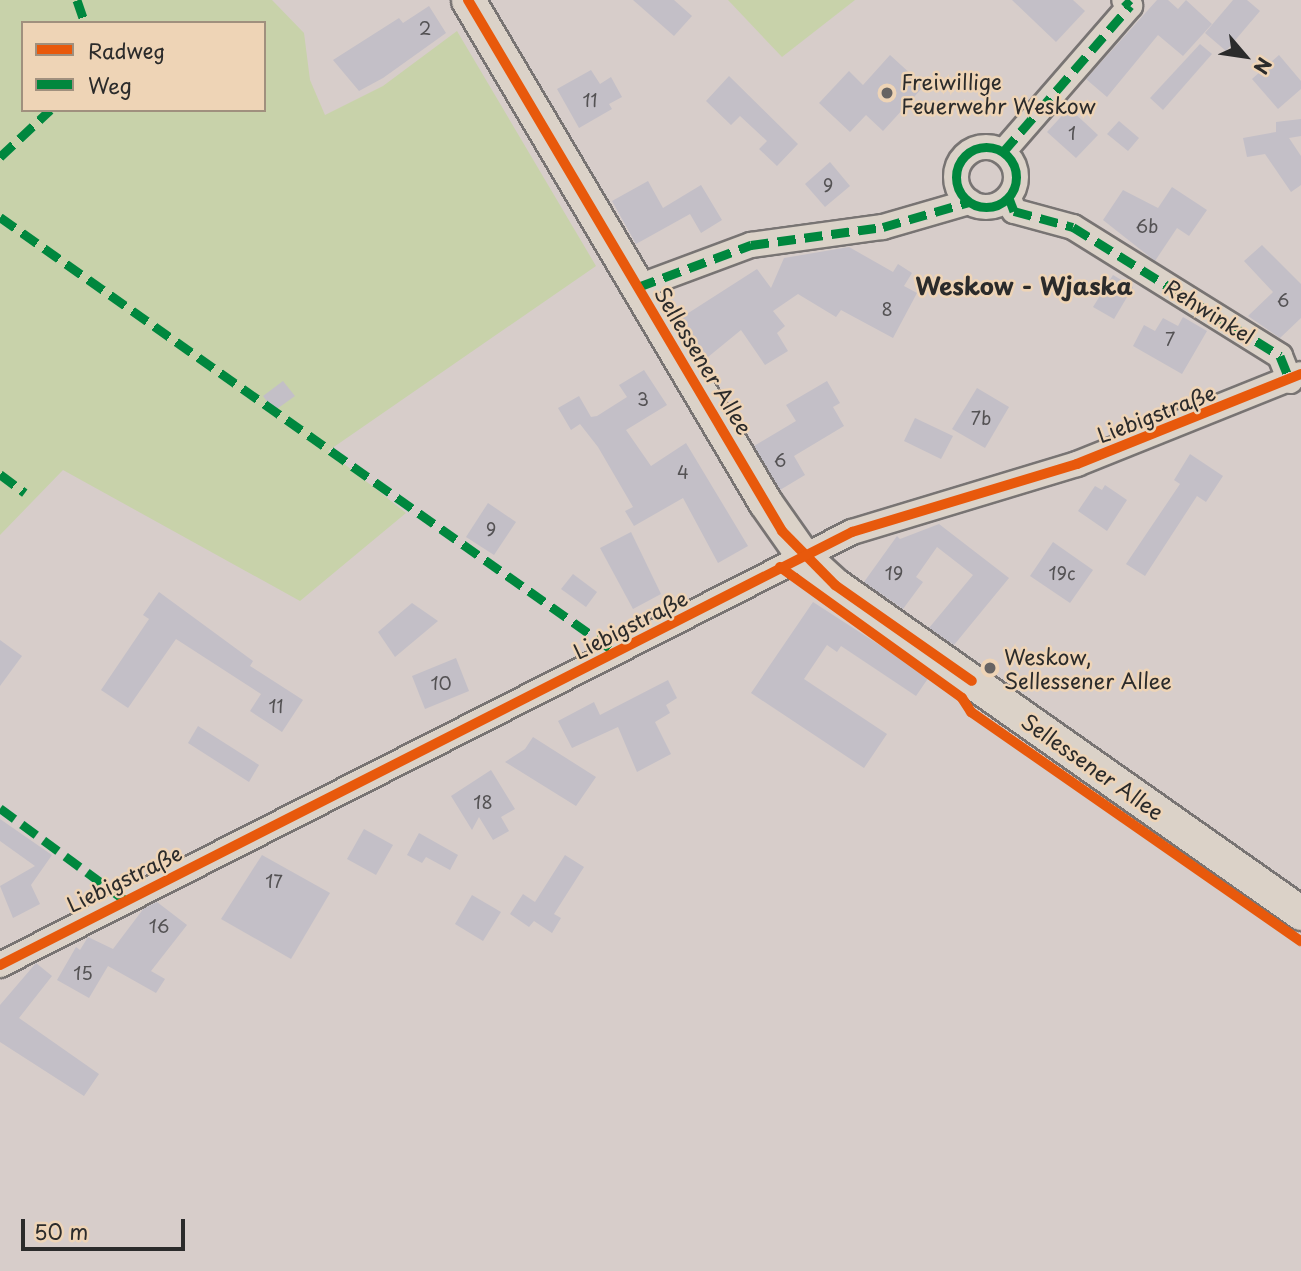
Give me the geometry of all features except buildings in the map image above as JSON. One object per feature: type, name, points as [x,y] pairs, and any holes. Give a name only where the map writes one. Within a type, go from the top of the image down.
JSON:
[{"type":"main road","name":"Sellessener Allee","points":[[468,0],[776,522],[803,556],[881,617],[1301,913]]},
{"type":"street","points":[[1003,152],[1130,2]]},
{"type":"street","points":[[983,147],[1003,152],[1015,168],[1009,198],[985,207],[969,202],[957,185],[958,164],[973,150],[983,147]]},
{"type":"street","name":"Rehwinkel","points":[[1009,198],[1014,211],[1073,227],[1270,349],[1280,356],[1296,377]]},
{"type":"street","name":"Sellessener Allee","points":[[638,287],[751,245],[883,227],[969,202]]},
{"type":"street","name":"Liebigstraße","points":[[0,965],[852,532],[1077,464],[1296,377]]},
{"type":"green space","points":[[0,0],[272,0],[304,33],[310,80],[325,115],[383,86],[457,31],[596,266],[328,451],[406,513],[300,601],[63,470],[0,535]]},
{"type":"green space","points":[[728,0],[855,0],[782,57]]},
{"type":"marked path","points":[[77,0],[84,21]]},
{"type":"marked path","points":[[1003,152],[1130,6],[1124,0]]},
{"type":"marked path","points":[[0,157],[48,112]]},
{"type":"marked path","points":[[980,147],[992,147],[1011,160],[1016,177],[1014,189],[1003,202],[992,207],[980,207],[961,194],[956,183],[956,171],[969,152],[980,147]]},
{"type":"marked path","points":[[1009,198],[1014,211],[1073,227],[1280,356],[1290,381]]},
{"type":"marked path","points":[[638,287],[751,245],[883,227],[969,202]]},
{"type":"marked path","points":[[0,217],[617,653]]},
{"type":"marked path","points":[[0,474],[25,493]]},
{"type":"marked path","points":[[0,808],[125,900]]},
{"type":"cycle path","points":[[468,0],[782,531],[835,585],[972,681]]},
{"type":"cycle path","points":[[0,965],[852,532],[1077,464],[1301,374]]},
{"type":"cycle path","points":[[780,567],[962,698],[971,712],[1301,941]]},
{"type":"place","name":"Freiwillige Feuerwehr Weskow","points":[[887,93]]},
{"type":"place","name":"Weskow, Sellessener Allee","points":[[990,668]]},
{"type":"district","name":"Weskow - Wjaska","points":[[1024,286]]}]
